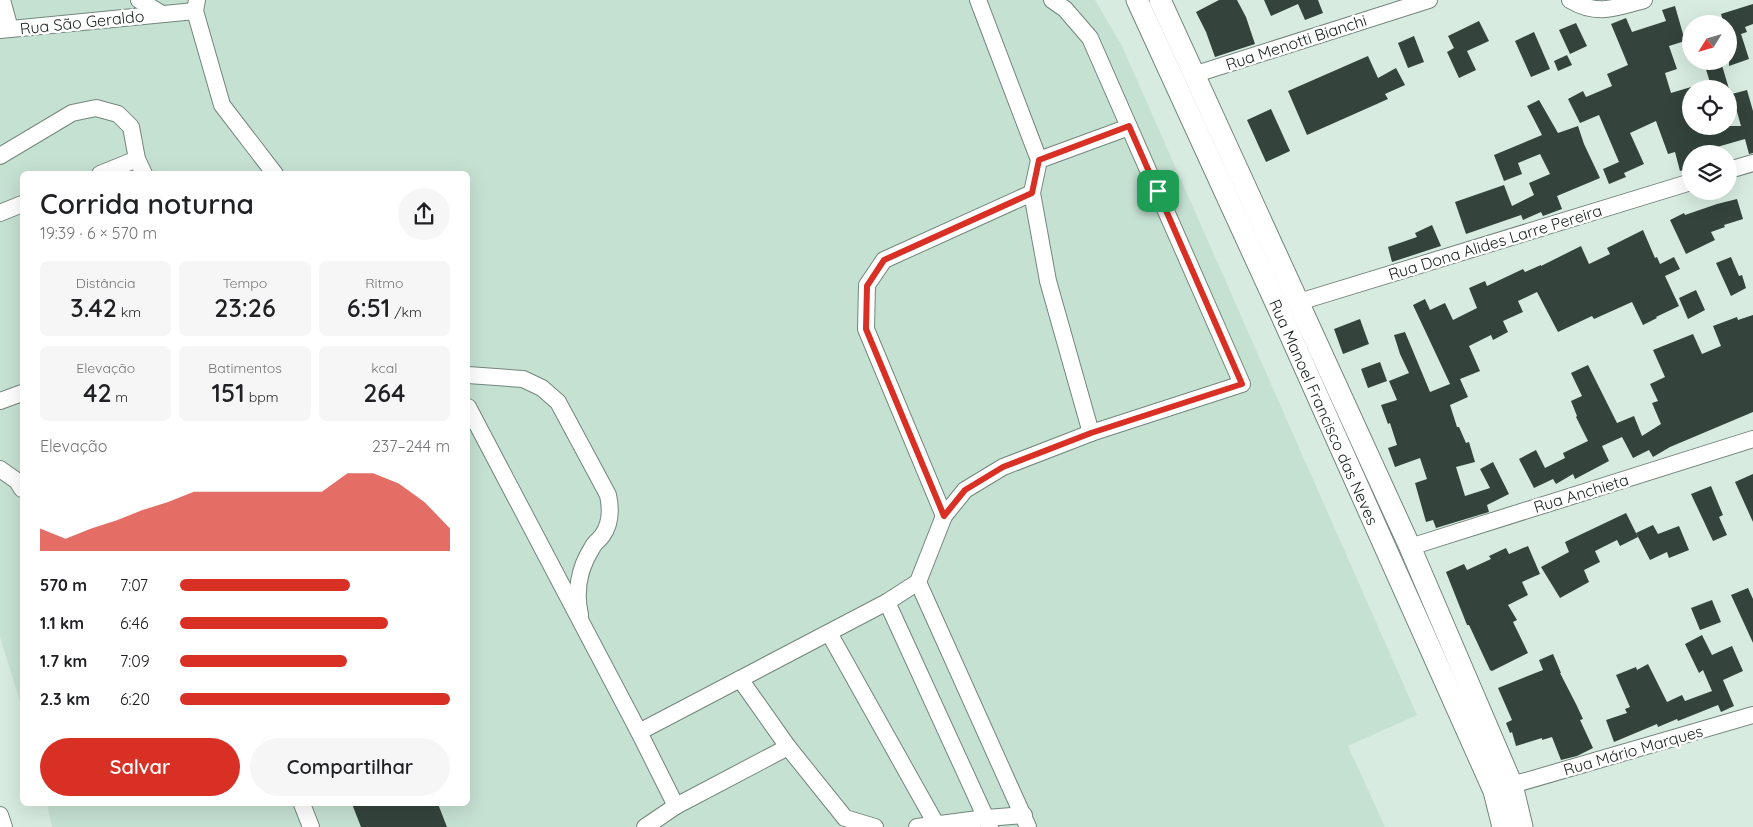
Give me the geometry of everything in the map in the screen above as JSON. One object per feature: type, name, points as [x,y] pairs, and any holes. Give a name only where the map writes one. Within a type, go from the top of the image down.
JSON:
[{"type":"main road","name":"Rua Manoel Francisco das Neves","points":[[1137,0],[1276,303],[1494,791],[1503,827]]},
{"type":"main road","name":"Rua Manoel Francisco das Neves","points":[[1160,0],[1410,547],[1512,785],[1522,827]]},
{"type":"street","points":[[2,0],[5,30]]},
{"type":"street","points":[[139,0],[162,14]]},
{"type":"street","points":[[978,0],[1039,160],[1032,193],[1048,281],[1091,433]]},
{"type":"street","points":[[638,732],[887,602],[918,582],[944,516],[965,490],[1003,467],[1091,433],[1242,384],[1090,38],[1065,9],[1052,0]]},
{"type":"street","name":"Rua Menotti Bianchi","points":[[1193,74],[1429,0]]},
{"type":"street","points":[[1570,0],[1582,7],[1606,10],[1644,0]]},
{"type":"street","points":[[196,5],[222,105],[273,171]]},
{"type":"street","name":"Rua São Geraldo","points":[[5,30],[162,14],[196,5]]},
{"type":"street","points":[[0,156],[72,113],[96,108],[118,114],[131,128],[141,166],[115,171]]},
{"type":"street","points":[[1039,160],[1129,126]]},
{"type":"street","points":[[1737,168],[1753,163]]},
{"type":"street","name":"Rua Dona Alides Larre Pereira","points":[[1298,302],[1682,185]]},
{"type":"street","points":[[944,516],[866,329],[867,286],[884,260],[1032,193]]},
{"type":"street","points":[[0,213],[20,205]]},
{"type":"street","points":[[470,375],[523,379],[542,388],[558,402],[608,495],[609,523],[603,535],[592,547],[580,572],[577,599],[582,626]]},
{"type":"street","points":[[0,401],[20,394]]},
{"type":"street","points":[[470,411],[676,806]]},
{"type":"street","name":"Rua Anchieta","points":[[1410,547],[1753,439]]},
{"type":"street","points":[[0,469],[17,481],[20,486]]},
{"type":"street","points":[[917,827],[936,824],[1026,821],[918,582]]},
{"type":"street","points":[[887,602],[988,822]]},
{"type":"street","points":[[829,633],[936,824]]},
{"type":"street","points":[[740,679],[788,748],[845,818],[875,827]]},
{"type":"street","name":"Rua Mário Marques","points":[[1512,785],[1753,715]]},
{"type":"street","points":[[645,827],[676,806],[788,748]]},
{"type":"street","points":[[303,806],[311,827]]},
{"type":"street","points":[[0,815],[4,827]]},
{"type":"shaded area","points":[[0,0],[1095,0],[1122,46],[1417,715],[1348,746],[1385,827],[52,827],[47,806],[470,806],[470,171],[20,171],[20,702],[0,637]]},
{"type":"building","points":[[1219,0],[1237,0],[1246,17],[1255,44],[1215,57],[1196,12]]},
{"type":"building","points":[[1264,0],[1318,0],[1323,13],[1305,20],[1298,4],[1271,16]]},
{"type":"building","points":[[1753,4],[1753,24],[1745,27],[1747,32],[1741,34],[1749,59],[1738,63],[1738,15],[1721,14]]},
{"type":"building","points":[[1675,6],[1682,30],[1682,42],[1669,46],[1677,69],[1665,73],[1671,93],[1682,90],[1682,135],[1737,135],[1737,126],[1741,126],[1737,112],[1737,93],[1747,90],[1753,111],[1753,153],[1749,154],[1745,139],[1724,145],[1682,145],[1682,170],[1680,171],[1675,152],[1668,154],[1656,121],[1630,133],[1644,164],[1624,173],[1626,177],[1609,184],[1603,169],[1619,162],[1599,115],[1580,123],[1568,99],[1583,91],[1586,97],[1612,86],[1607,74],[1628,65],[1611,24],[1626,18],[1632,32],[1666,21],[1662,10]]},
{"type":"building","points":[[1479,21],[1489,41],[1467,51],[1476,70],[1459,78],[1447,52],[1454,48],[1448,36]]},
{"type":"building","points":[[1576,23],[1587,46],[1570,54],[1559,30]]},
{"type":"building","points":[[1534,32],[1550,69],[1531,77],[1515,41]]},
{"type":"building","points":[[1414,36],[1424,62],[1408,68],[1398,43]]},
{"type":"building","points":[[1567,55],[1572,65],[1558,71],[1554,61]]},
{"type":"building","points":[[1368,56],[1378,78],[1396,68],[1405,85],[1385,94],[1388,99],[1307,135],[1288,91]]},
{"type":"building","points":[[1706,70],[1723,70],[1726,80],[1709,80]]},
{"type":"building","points":[[1539,100],[1558,133],[1578,126],[1600,178],[1557,196],[1562,209],[1543,216],[1541,212],[1523,220],[1521,215],[1466,234],[1455,202],[1504,185],[1512,206],[1534,195],[1529,183],[1550,174],[1540,154],[1518,163],[1522,174],[1504,181],[1494,155],[1542,135],[1527,106]]},
{"type":"building","points":[[1271,109],[1290,151],[1266,162],[1247,120]]},
{"type":"building","points":[[1737,199],[1743,219],[1724,225],[1725,227],[1711,232],[1715,240],[1686,254],[1670,220],[1684,213],[1685,215]]},
{"type":"building","points":[[1432,225],[1441,246],[1392,262],[1388,247],[1417,237],[1415,233]]},
{"type":"building","points":[[1643,230],[1655,258],[1657,257],[1660,264],[1674,257],[1680,269],[1665,276],[1679,306],[1643,325],[1632,302],[1594,319],[1592,316],[1558,332],[1537,292],[1518,301],[1523,312],[1503,321],[1508,332],[1493,340],[1491,335],[1469,346],[1480,371],[1460,379],[1468,397],[1450,405],[1457,427],[1459,427],[1466,443],[1469,442],[1475,462],[1456,467],[1465,496],[1490,488],[1480,469],[1493,462],[1509,494],[1487,505],[1489,512],[1436,528],[1433,520],[1426,522],[1415,483],[1427,479],[1420,458],[1395,467],[1388,448],[1397,445],[1390,423],[1388,424],[1381,405],[1397,400],[1389,381],[1409,373],[1394,335],[1405,332],[1430,392],[1450,384],[1413,305],[1425,299],[1430,310],[1445,303],[1453,320],[1477,308],[1469,288],[1485,281],[1487,286],[1523,269],[1525,272],[1541,266],[1581,246],[1589,264],[1610,254],[1607,248]]},
{"type":"building","points":[[1731,257],[1739,276],[1742,275],[1746,288],[1731,296],[1716,263]]},
{"type":"building","points":[[1696,290],[1705,310],[1688,319],[1679,298]]},
{"type":"building","points":[[1753,315],[1753,412],[1670,447],[1653,457],[1649,450],[1633,458],[1622,437],[1602,446],[1609,461],[1575,479],[1573,474],[1556,484],[1553,479],[1534,488],[1519,459],[1536,450],[1545,468],[1565,458],[1563,453],[1588,441],[1576,417],[1571,401],[1582,396],[1571,373],[1588,365],[1617,423],[1634,416],[1642,436],[1661,424],[1652,403],[1658,401],[1650,384],[1665,377],[1653,350],[1693,334],[1702,354],[1721,346],[1713,326],[1737,317],[1738,320]]},
{"type":"building","points":[[1360,319],[1369,344],[1343,354],[1334,329]]},
{"type":"building","points":[[1380,362],[1387,381],[1368,388],[1361,369]]},
{"type":"building","points":[[1753,474],[1753,522],[1735,482]]},
{"type":"building","points":[[1711,486],[1723,515],[1719,517],[1727,535],[1713,541],[1691,494]]},
{"type":"building","points":[[1626,513],[1638,537],[1620,546],[1617,540],[1595,551],[1600,562],[1584,570],[1589,582],[1560,598],[1541,567],[1569,552],[1565,542]]},
{"type":"building","points":[[1653,525],[1658,534],[1679,526],[1689,550],[1669,558],[1667,552],[1650,560],[1636,533]]},
{"type":"building","points":[[1528,546],[1540,574],[1522,582],[1528,595],[1508,605],[1517,620],[1513,622],[1528,653],[1492,671],[1469,625],[1467,625],[1446,572],[1464,564],[1467,570],[1491,559],[1489,556],[1506,548],[1509,554]]},
{"type":"building","points":[[1748,588],[1753,599],[1753,643],[1731,595]]},
{"type":"building","points":[[1712,600],[1721,622],[1700,630],[1691,608]]},
{"type":"building","points":[[1702,635],[1712,655],[1732,646],[1743,671],[1723,680],[1734,706],[1721,712],[1718,705],[1678,721],[1677,719],[1658,727],[1657,724],[1614,742],[1606,720],[1627,713],[1625,709],[1630,707],[1616,675],[1636,667],[1637,670],[1648,664],[1667,702],[1682,695],[1685,701],[1712,691],[1703,670],[1699,673],[1685,644]]},
{"type":"building","points":[[1553,654],[1560,673],[1583,719],[1580,720],[1593,748],[1577,756],[1561,760],[1552,737],[1516,746],[1512,732],[1510,733],[1506,723],[1512,720],[1498,688],[1543,670],[1539,660]]},
{"type":"building","points":[[353,806],[439,806],[447,827],[361,827]]},
{"type":"route","points":[[1129,126],[1158,191],[1242,384],[1091,433],[1003,467],[965,490],[944,516],[866,329],[867,286],[884,260],[1032,193],[1039,160],[1129,126]]}]
